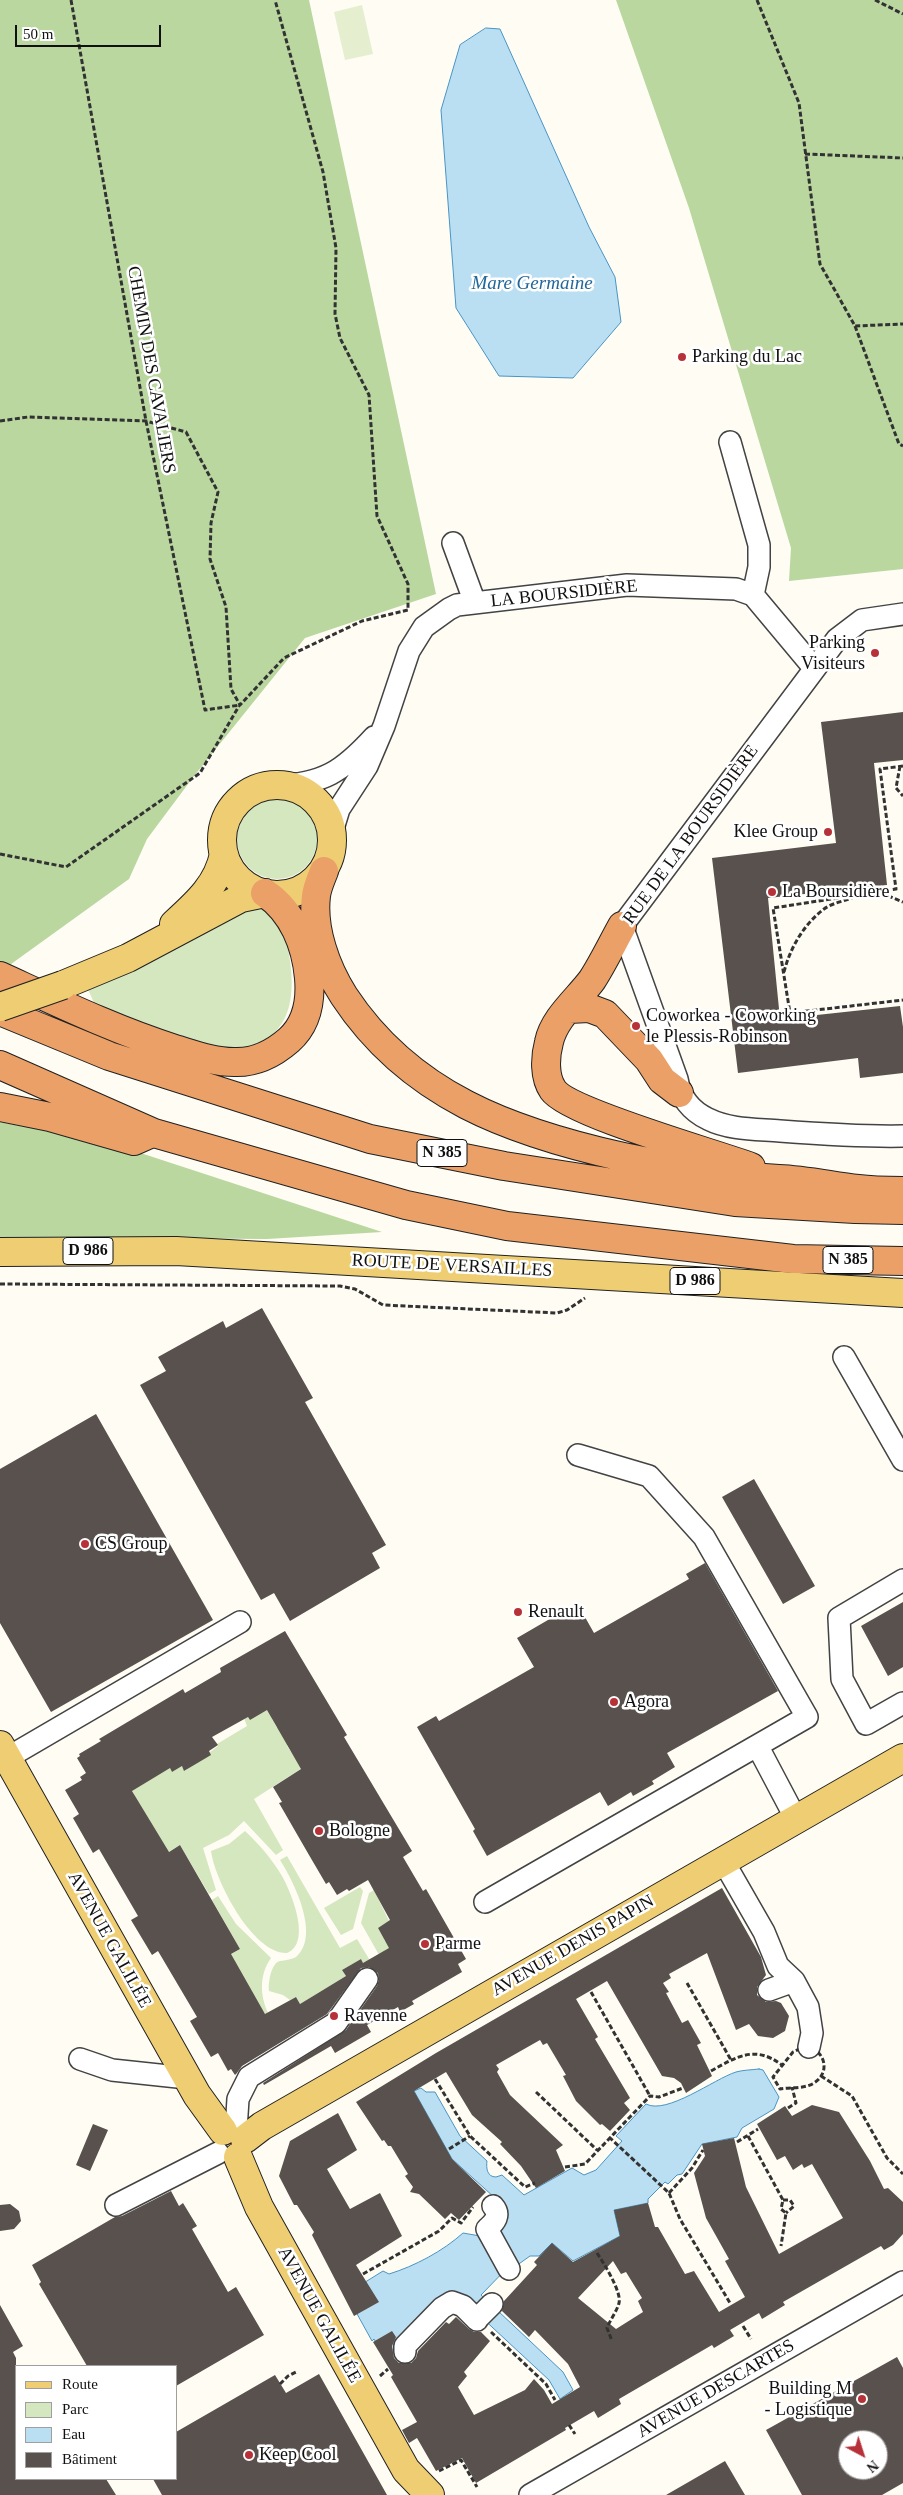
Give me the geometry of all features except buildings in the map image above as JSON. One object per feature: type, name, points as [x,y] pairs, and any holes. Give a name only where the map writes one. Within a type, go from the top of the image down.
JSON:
[{"type":"highway","points":[[324,871],[318,886],[316,902],[319,930],[330,970],[339,988],[364,1024],[405,1066],[455,1100],[487,1116],[557,1142],[702,1172],[780,1179],[861,1190],[903,1191]]},
{"type":"highway","points":[[0,976],[90,1016],[165,1046],[218,1061],[235,1062],[264,1058],[278,1050],[301,1025],[308,1011],[310,995],[309,976],[294,923],[283,909],[265,894]]},
{"type":"highway","points":[[622,926],[592,979],[555,1026],[549,1041],[546,1063],[548,1078],[553,1090],[566,1102],[654,1135],[750,1166],[780,1179]]},
{"type":"highway","points":[[569,1009],[589,1008],[605,1014],[649,1060],[662,1080],[679,1093]]},
{"type":"highway","name":"N 385","points":[[0,1009],[109,1056],[370,1139],[504,1166],[735,1202],[903,1210]]},
{"type":"highway","name":"N 385","points":[[0,1065],[154,1133],[406,1205],[508,1226],[792,1259],[903,1261]]},
{"type":"highway","points":[[0,1107],[50,1117],[134,1141],[154,1133]]},
{"type":"main road","points":[[0,1009],[107,968],[181,932],[242,898],[265,894],[284,894],[300,890],[313,882],[324,871],[330,858],[332,832],[328,819],[316,801],[294,789],[276,786],[262,788],[249,794],[228,814],[223,827],[224,854],[216,880],[205,894],[151,945]]},
{"type":"main road","points":[[224,854],[230,869],[239,879],[250,888],[265,894]]},
{"type":"main road","name":"ROUTE DE VERSAILLES","points":[[0,1252],[176,1251],[903,1294]]},
{"type":"main road","name":"AVENUE GALILÉE","points":[[4,1752],[187,2078],[232,2142],[259,2207],[409,2483],[435,2486]]},
{"type":"main road","name":"AVENUE DENIS PAPIN","points":[[232,2142],[903,1758]]},
{"type":"street","points":[[730,442],[759,545],[759,567],[753,595],[814,668]]},
{"type":"street","points":[[453,543],[475,603]]},
{"type":"street","name":"LA BOURSIDIÈRE","points":[[332,832],[339,808],[367,766],[384,726],[409,651],[424,627],[449,609],[475,603],[627,585],[736,589],[753,595]]},
{"type":"street","name":"RUE DE LA BOURSIDIÈRE","points":[[679,1093],[677,1079],[622,926],[837,639],[862,620],[903,614]]},
{"type":"street","name":"LA BOURSIDIÈRE","points":[[276,786],[302,785],[340,769],[356,757],[384,726]]},
{"type":"street","points":[[679,1093],[697,1112],[708,1120],[739,1128],[827,1135],[903,1136]]},
{"type":"street","points":[[844,1357],[903,1460]]},
{"type":"street","points":[[485,1902],[758,1747],[807,1717],[704,1537],[649,1476],[578,1455]]},
{"type":"street","points":[[903,1580],[838,1618],[842,1679],[866,1724],[903,1703]]},
{"type":"street","points":[[4,1752],[240,1622]]},
{"type":"street","points":[[758,1747],[796,1819]]},
{"type":"street","points":[[729,1871],[764,1932],[778,1966],[794,1982],[808,2007],[812,2033],[810,2047]]},
{"type":"street","points":[[116,2205],[232,2142],[238,2099],[249,2077],[336,2023],[368,1979]]},
{"type":"street","points":[[769,1990],[794,1982]]},
{"type":"street","points":[[80,2059],[112,2070],[187,2078]]},
{"type":"street","points":[[493,2206],[497,2211],[497,2217],[488,2229],[509,2269]]},
{"type":"street","name":"AVENUE DESCARTES","points":[[530,2495],[903,2282]]},
{"type":"street","points":[[406,2352],[405,2346],[442,2308],[452,2302],[483,2313]]},
{"type":"path","name":"CHEMIN DES CAVALIERS","points":[[71,0],[146,421],[205,710],[240,705]]},
{"type":"path","points":[[0,854],[66,866],[200,773],[240,705],[284,658],[362,621],[408,610],[408,584],[377,516],[369,395],[340,338],[335,314],[336,248],[323,172],[275,0]]},
{"type":"path","points":[[757,0],[798,104],[820,264],[855,326],[899,444],[903,446]]},
{"type":"path","points":[[875,0],[903,14]]},
{"type":"path","points":[[805,154],[903,158]]},
{"type":"path","points":[[855,326],[903,324]]},
{"type":"path","points":[[0,421],[28,417],[146,421],[186,432],[218,492],[211,523],[210,559],[226,607],[231,689],[240,705]]},
{"type":"path","points":[[903,796],[896,788],[901,766],[880,769],[896,889],[773,908],[790,1013],[903,1000]]},
{"type":"path","points":[[879,892],[903,902]]},
{"type":"path","points":[[784,974],[787,960],[803,930],[825,908],[862,895]]},
{"type":"path","points":[[0,1284],[340,1286],[355,1289],[383,1305],[557,1313],[567,1310],[588,1297]]},
{"type":"path","points":[[687,1983],[731,2060]]},
{"type":"path","points":[[591,1992],[650,2096]]},
{"type":"path","points":[[810,2047],[818,2052],[824,2061],[821,2076],[812,2084],[780,2088],[773,2077],[794,2052],[810,2047]]},
{"type":"path","points":[[711,2071],[731,2060],[750,2053],[771,2057],[782,2066]]},
{"type":"path","points":[[821,2076],[852,2096],[887,2158],[903,2174]]},
{"type":"path","points":[[435,2079],[470,2136],[525,2187],[535,2182]]},
{"type":"path","points":[[788,2108],[796,2103],[792,2087]]},
{"type":"path","points":[[650,2096],[659,2097],[682,2088]]},
{"type":"path","points":[[536,2092],[597,2150]]},
{"type":"path","points":[[565,2167],[585,2164],[650,2096]]},
{"type":"path","points":[[737,2142],[758,2129]]},
{"type":"path","points":[[449,2149],[470,2136]]},
{"type":"path","points":[[748,2136],[784,2200],[781,2209],[786,2213]]},
{"type":"path","points":[[609,2137],[669,2193],[680,2219],[730,2303]]},
{"type":"path","points":[[669,2193],[692,2168],[703,2150]]},
{"type":"path","points":[[781,2246],[786,2213],[794,2206],[790,2200],[784,2200]]},
{"type":"path","points":[[363,2274],[439,2231],[452,2218],[461,2223],[465,2215],[480,2202],[487,2201],[493,2206]]},
{"type":"path","points":[[597,2253],[608,2270],[619,2297],[619,2302],[607,2328],[612,2341]]},
{"type":"path","points":[[483,2313],[546,2384],[555,2400]]},
{"type":"path","points":[[743,2326],[751,2339]]},
{"type":"path","points":[[377,2378],[388,2368]]},
{"type":"path","points":[[280,2384],[288,2376],[298,2371]]},
{"type":"path","points":[[569,2426],[574,2434]]},
{"type":"path","points":[[435,2486],[436,2472],[461,2460],[477,2487]]},
{"type":"green space","points":[[0,0],[309,0],[436,594],[305,638],[194,776],[147,839],[129,879],[0,972]]},
{"type":"green space","points":[[616,0],[903,0],[903,569],[789,581],[791,548],[689,208]]},
{"type":"green space","points":[[362,5],[373,54],[345,60],[334,12]]},
{"type":"green space","points":[[277,799],[292,802],[305,811],[314,824],[317,839],[314,854],[305,867],[292,876],[277,879],[262,876],[249,867],[240,854],[237,839],[240,824],[249,811],[262,802]]},
{"type":"green space","points":[[257,907],[272,915],[280,926],[285,937],[292,976],[289,1004],[285,1017],[269,1037],[256,1044],[240,1047],[206,1044],[167,1033],[95,1005],[87,987],[235,911]]},
{"type":"green space","points":[[0,1122],[110,1143],[382,1232],[267,1239],[0,1237]]},
{"type":"green space","points":[[271,1709],[272,1719],[277,1728],[282,1726],[291,1743],[287,1746],[302,1768],[254,1799],[283,1850],[276,1855],[244,1821],[229,1835],[203,1848],[216,1890],[209,1894],[180,1845],[163,1855],[132,1790],[168,1764],[172,1772],[182,1766],[185,1771],[218,1746],[217,1744],[247,1726],[244,1718],[248,1717],[250,1720],[259,1714],[258,1711]]},
{"type":"green space","points":[[245,1831],[265,1852],[278,1870],[291,1894],[299,1929],[298,1939],[294,1948],[287,1953],[274,1950],[261,1942],[249,1929],[228,1897],[214,1864],[211,1851],[229,1844]]},
{"type":"green space","points":[[287,1856],[340,1948],[357,1939],[392,1997],[383,2003],[361,1959],[342,1970],[346,1976],[300,2004],[296,1997],[290,2000],[283,1995],[269,1991],[269,1983],[274,1965],[280,1961],[296,1957],[303,1948],[306,1936],[303,1909],[292,1881],[280,1860]]},
{"type":"green space","points":[[360,1887],[363,1891],[353,1929],[341,1935],[324,1908]]},
{"type":"green space","points":[[374,1890],[389,1921],[378,1928],[385,1941],[390,1939],[391,1976],[361,1923],[369,1893]]},
{"type":"green space","points":[[218,1896],[236,1924],[271,1958],[264,1971],[262,1985],[263,1999],[268,2013],[266,2015],[223,1959],[240,1949],[212,1900]]},
{"type":"water","name":"Mare Germaine","points":[[486,28],[500,29],[589,227],[615,277],[621,322],[573,378],[499,376],[456,308],[441,110],[460,45]]},
{"type":"water","points":[[763,2070],[779,2097],[774,2109],[742,2128],[737,2137],[702,2144],[682,2174],[677,2175],[668,2184],[665,2182],[648,2199],[648,2203],[614,2210],[620,2236],[573,2261],[552,2243],[539,2256],[530,2256],[516,2266],[512,2263],[481,2295],[563,2372],[573,2390],[560,2399],[549,2380],[464,2301],[401,2342],[385,2357],[374,2339],[372,2341],[346,2294],[383,2271],[389,2274],[409,2267],[447,2246],[463,2233],[480,2236],[495,2198],[452,2159],[414,2091],[421,2088],[426,2092],[435,2092],[460,2136],[487,2161],[489,2174],[493,2177],[502,2175],[524,2195],[572,2168],[584,2175],[596,2170],[622,2141],[616,2136],[646,2104],[655,2106],[666,2105],[691,2095],[736,2072]]},
{"type":"place","name":"Parking du Lac","points":[[682,357]]},
{"type":"place","name":"Parking Visiteurs","points":[[875,653]]},
{"type":"place","name":"Klee Group","points":[[828,832]]},
{"type":"place","name":"La Boursidière","points":[[772,892]]},
{"type":"place","name":"Coworkea - Coworking le Plessis-Robinson","points":[[636,1026]]},
{"type":"place","name":"CS Group","points":[[85,1544]]},
{"type":"place","name":"Renault","points":[[518,1612]]},
{"type":"place","name":"Agora","points":[[614,1702]]},
{"type":"place","name":"Bologne","points":[[319,1831]]},
{"type":"place","name":"Parme","points":[[425,1944]]},
{"type":"place","name":"Ravenne","points":[[334,2016]]},
{"type":"place","name":"Building M - Logistique","points":[[862,2399]]},
{"type":"place","name":"Keep Cool","points":[[249,2455]]}]
